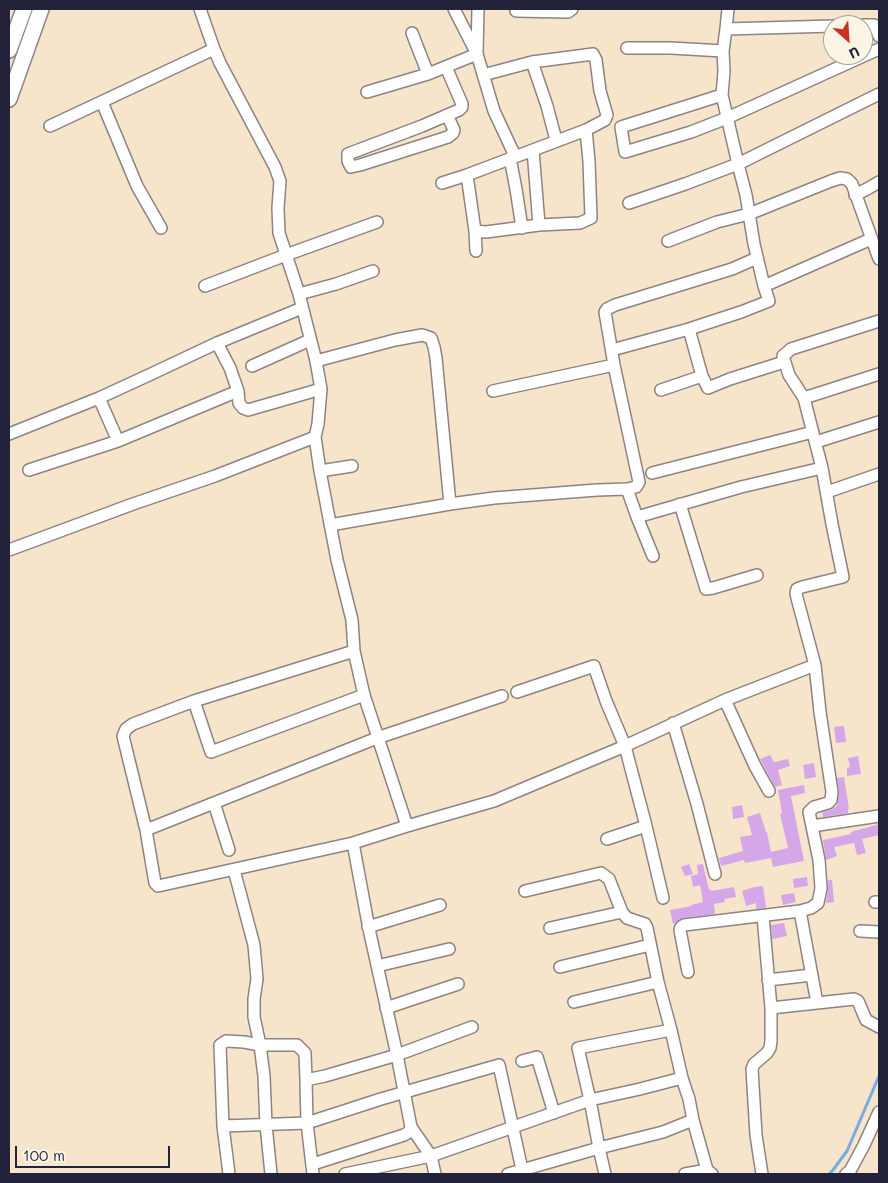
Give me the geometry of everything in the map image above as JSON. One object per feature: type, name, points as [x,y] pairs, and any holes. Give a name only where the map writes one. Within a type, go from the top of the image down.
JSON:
[{"type":"main road","points":[[9,50],[24,9]]},
{"type":"main road","points":[[9,99],[41,9]]},
{"type":"street","points":[[200,9],[214,49],[275,166],[280,181],[279,233],[299,294],[316,361],[321,389],[315,437],[330,526],[352,620],[354,651],[364,695],[377,738],[407,826]]},
{"type":"street","points":[[454,9],[477,54],[494,111],[512,157],[522,228]]},
{"type":"street","points":[[477,54],[478,9]]},
{"type":"street","points":[[516,11],[568,12],[572,9]]},
{"type":"street","points":[[612,350],[689,329],[768,301],[746,194],[722,95],[723,51],[728,9]]},
{"type":"street","points":[[873,25],[879,36]]},
{"type":"street","points":[[726,29],[823,26]]},
{"type":"street","points":[[412,33],[428,74]]},
{"type":"street","points":[[627,48],[723,51]]},
{"type":"street","points":[[50,126],[214,49]]},
{"type":"street","points":[[722,95],[621,126],[625,152],[692,132],[727,118],[879,49]]},
{"type":"street","points":[[367,92],[428,74],[477,54]]},
{"type":"street","points":[[442,183],[586,130],[605,120],[608,115],[600,91],[595,56],[593,54],[532,62],[483,75]]},
{"type":"street","points":[[532,62],[556,140]]},
{"type":"street","points":[[446,67],[462,104],[459,110],[348,154],[348,161],[351,167],[360,165],[448,137],[454,130],[447,116]]},
{"type":"street","points":[[629,203],[738,164],[879,94]]},
{"type":"street","points":[[102,102],[137,186],[160,228]]},
{"type":"street","points":[[475,231],[486,232],[539,225],[580,223],[591,218],[586,130]]},
{"type":"street","points":[[533,150],[539,225]]},
{"type":"street","points":[[467,175],[476,251]]},
{"type":"street","points":[[668,241],[717,222],[749,214],[840,178],[847,179],[852,184],[879,258]]},
{"type":"street","points":[[855,195],[879,182]]},
{"type":"street","points":[[205,286],[376,222]]},
{"type":"street","points":[[764,286],[871,239]]},
{"type":"street","points":[[330,526],[494,498],[636,487],[639,482],[614,365],[605,312],[610,307],[732,269],[758,258]]},
{"type":"street","points":[[299,294],[373,271]]},
{"type":"street","points":[[9,434],[99,398],[217,343],[302,308]]},
{"type":"street","points":[[688,972],[680,930],[684,925],[800,911],[811,908],[818,903],[821,888],[819,860],[809,812],[814,806],[828,803],[831,800],[832,792],[815,665],[796,593],[802,587],[844,577],[822,468],[804,398],[788,375],[783,356],[791,349],[879,321]]},
{"type":"street","points":[[689,329],[702,376],[708,388],[784,362]]},
{"type":"street","points":[[316,361],[395,340],[422,335],[431,338],[436,358],[450,504]]},
{"type":"street","points":[[252,366],[310,340]]},
{"type":"street","points":[[217,343],[230,368],[243,408],[248,410],[321,389]]},
{"type":"street","points":[[493,391],[614,365]]},
{"type":"street","points":[[804,398],[879,374]]},
{"type":"street","points":[[661,390],[702,376]]},
{"type":"street","points":[[29,470],[118,442],[238,391]]},
{"type":"street","points":[[99,398],[118,442]]},
{"type":"street","points":[[652,473],[879,422]]},
{"type":"street","points":[[9,550],[215,476],[315,437]]},
{"type":"street","points":[[320,471],[352,466]]},
{"type":"street","points":[[637,517],[742,487],[822,468]]},
{"type":"street","points":[[827,492],[879,474]]},
{"type":"street","points":[[627,489],[653,556]]},
{"type":"street","points":[[680,504],[706,589],[757,574]]},
{"type":"street","points":[[354,651],[194,701],[126,728],[123,736],[158,886],[353,843],[494,801],[624,746],[725,700],[815,665]]},
{"type":"street","points":[[517,692],[594,666],[624,746],[663,898]]},
{"type":"street","points":[[194,701],[211,752],[364,695]]},
{"type":"street","points":[[146,830],[377,738],[502,696]]},
{"type":"street","points":[[725,700],[755,766],[769,791]]},
{"type":"street","points":[[673,723],[715,874]]},
{"type":"street","points":[[214,803],[229,850]]},
{"type":"street","points":[[812,826],[879,816]]},
{"type":"street","points":[[607,839],[646,826]]},
{"type":"street","points":[[353,843],[368,927],[405,1092],[411,1128],[430,1156],[435,1174]]},
{"type":"street","points":[[234,870],[254,945],[257,979],[254,1017],[264,1076],[271,1174]]},
{"type":"street","points":[[525,891],[601,873],[609,879],[622,912],[627,918],[645,924],[693,1120],[710,1172],[684,1174]]},
{"type":"street","points":[[368,927],[440,905]]},
{"type":"street","points":[[800,911],[817,1003]]},
{"type":"street","points":[[550,928],[622,912]]},
{"type":"street","points":[[762,1174],[756,1135],[752,1069],[754,1064],[770,1048],[771,1008],[763,916]]},
{"type":"street","points":[[860,931],[879,932]]},
{"type":"street","points":[[560,967],[650,945]]},
{"type":"street","points":[[376,966],[449,949]]},
{"type":"street","points":[[768,980],[812,975]]},
{"type":"street","points":[[574,1002],[658,982]]},
{"type":"street","points":[[386,1008],[458,984]]},
{"type":"street","points":[[771,1008],[854,999],[858,1001],[866,1020],[879,1027]]},
{"type":"street","points":[[306,1080],[397,1055],[472,1027]]},
{"type":"street","points":[[605,1174],[578,1048],[671,1030]]},
{"type":"street","points":[[229,1174],[223,1126],[220,1045],[226,1042],[244,1042],[260,1045],[296,1045],[305,1053],[307,1123],[313,1169],[404,1136],[411,1128]]},
{"type":"street","points":[[522,1061],[537,1057],[554,1113]]},
{"type":"street","points":[[223,1126],[307,1123],[499,1065],[522,1172]]},
{"type":"street","points":[[345,1174],[430,1156],[590,1100],[682,1078]]},
{"type":"street","points":[[846,1174],[850,1171],[878,1118]]},
{"type":"street","points":[[508,1174],[522,1172],[599,1148],[663,1132],[693,1120]]},
{"type":"building","points":[[844,726],[846,742],[836,743],[834,727]]},
{"type":"building","points":[[770,755],[774,762],[788,759],[790,766],[778,770],[782,785],[775,787],[760,759]]},
{"type":"building","points":[[858,756],[861,774],[847,776],[847,768],[850,767],[848,758]]},
{"type":"building","points":[[814,763],[816,777],[805,779],[803,765]]},
{"type":"building","points":[[844,777],[848,813],[823,817],[822,812],[837,806],[839,793],[837,778]]},
{"type":"building","points":[[804,785],[805,793],[791,796],[804,861],[773,867],[771,858],[745,863],[744,860],[721,866],[719,858],[743,851],[740,837],[752,835],[747,817],[760,813],[767,832],[771,852],[788,848],[780,814],[782,813],[778,790]]},
{"type":"building","points":[[742,805],[744,817],[733,819],[732,807]]},
{"type":"building","points":[[879,824],[879,835],[862,839],[866,853],[857,855],[854,843],[834,847],[837,856],[826,860],[823,840],[851,834],[851,832]]},
{"type":"building","points":[[689,864],[693,874],[685,876],[681,867]]},
{"type":"building","points":[[703,864],[709,890],[734,887],[736,897],[724,899],[725,902],[714,904],[715,914],[683,918],[673,924],[670,910],[703,902],[700,885],[693,887],[691,876],[698,874],[697,865]]},
{"type":"building","points":[[807,877],[808,886],[794,888],[793,879]]},
{"type":"building","points":[[828,880],[832,880],[834,902],[826,903],[828,889]]},
{"type":"building","points":[[763,886],[766,908],[756,909],[756,903],[746,906],[742,891]]},
{"type":"building","points":[[794,893],[796,902],[783,905],[781,895]]},
{"type":"building","points":[[784,923],[787,936],[772,939],[771,925]]},
{"type":"waterway","points":[[829,1174],[847,1151],[879,1076]]}]
